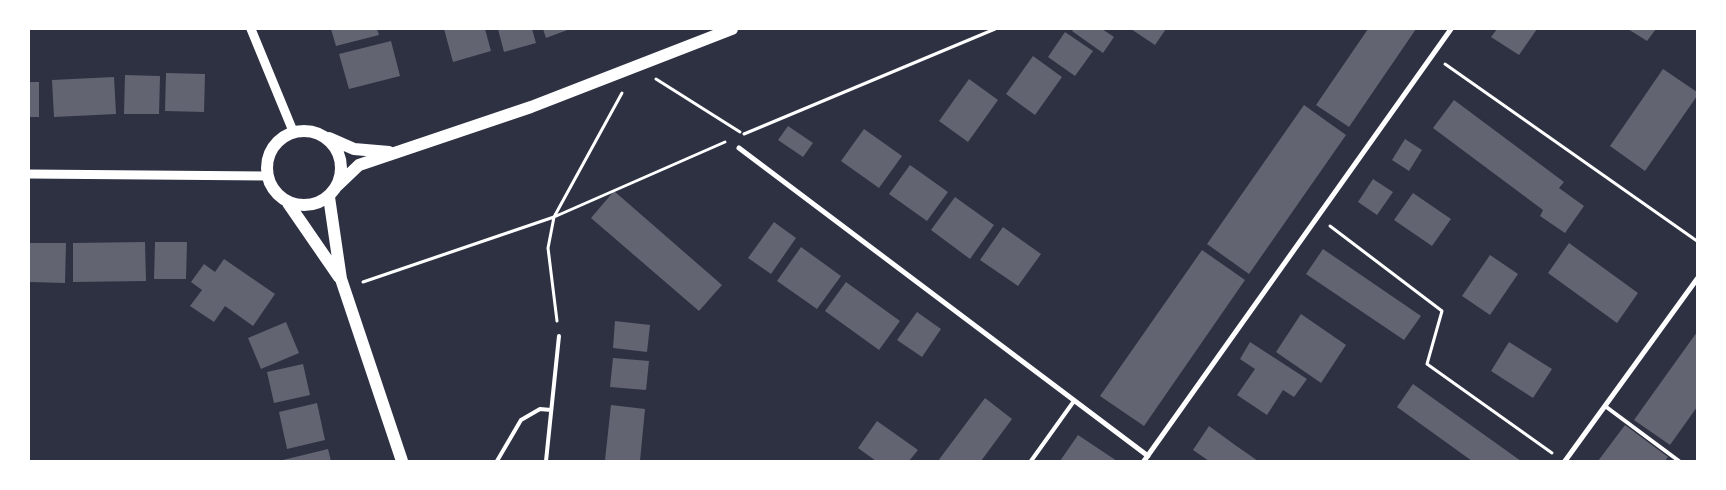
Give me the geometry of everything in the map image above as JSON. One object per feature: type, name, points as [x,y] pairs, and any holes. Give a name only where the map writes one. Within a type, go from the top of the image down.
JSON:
[{"type":"main road","points":[[288,203],[307,206],[329,197],[337,186],[359,165],[531,107],[732,29]]},
{"type":"main road","points":[[342,284],[288,203],[274,192],[266,176],[268,157],[277,141],[293,131],[311,131],[354,149],[396,153]]},
{"type":"main road","points":[[327,138],[338,152],[342,169],[337,186]]},
{"type":"main road","points":[[329,197],[342,284],[402,461]]},
{"type":"street","points":[[252,29],[293,131]]},
{"type":"street","points":[[739,148],[1074,401],[1146,459],[1451,29]]},
{"type":"street","points":[[29,174],[266,176]]},
{"type":"street","points":[[1565,461],[1697,280]]},
{"type":"lane","points":[[546,461],[559,336]]},
{"type":"lane","points":[[1031,461],[1074,401]]},
{"type":"lane","points":[[1605,406],[1679,461]]},
{"type":"lane","points":[[497,461],[521,420],[540,409],[551,410]]},
{"type":"path","points":[[342,284],[554,217],[743,134],[995,29]]},
{"type":"path","points":[[1432,55],[1697,241]]},
{"type":"path","points":[[559,336],[548,248],[554,217],[636,66],[743,134]]},
{"type":"path","points":[[739,148],[743,134]]},
{"type":"path","points":[[1317,217],[1442,311],[1427,364],[1557,457]]},
{"type":"building","points":[[331,29],[377,29],[379,35],[336,46]]},
{"type":"building","points":[[444,29],[485,29],[491,51],[453,62]]},
{"type":"building","points":[[498,29],[532,29],[536,43],[504,52]]},
{"type":"building","points":[[543,29],[570,29],[546,38]]},
{"type":"building","points":[[1074,29],[1102,29],[1114,37],[1103,53],[1072,31]]},
{"type":"building","points":[[1131,29],[1166,29],[1155,45]]},
{"type":"building","points":[[1368,29],[1416,29],[1349,127],[1316,105]]},
{"type":"building","points":[[1497,29],[1537,29],[1519,55],[1491,37]]},
{"type":"building","points":[[1628,29],[1656,29],[1647,41]]},
{"type":"building","points":[[1065,32],[1093,51],[1075,76],[1048,57]]},
{"type":"building","points":[[391,41],[400,76],[349,89],[339,54]]},
{"type":"building","points":[[1033,56],[1062,77],[1035,115],[1006,94]]},
{"type":"building","points":[[1663,69],[1697,92],[1697,96],[1645,171],[1610,146]]},
{"type":"building","points":[[166,73],[205,74],[204,112],[165,111]]},
{"type":"building","points":[[125,75],[160,76],[159,114],[124,114]]},
{"type":"building","points":[[114,77],[116,114],[54,117],[52,80]]},
{"type":"building","points":[[969,79],[998,100],[968,142],[939,121]]},
{"type":"building","points":[[29,82],[39,82],[39,117],[29,117]]},
{"type":"building","points":[[1454,100],[1564,182],[1559,188],[1584,206],[1565,233],[1540,216],[1543,210],[1433,128]]},
{"type":"building","points":[[1304,105],[1346,135],[1249,274],[1207,244]]},
{"type":"building","points":[[788,126],[813,143],[803,157],[778,140]]},
{"type":"building","points":[[864,129],[902,156],[879,188],[841,161]]},
{"type":"building","points":[[1405,139],[1422,150],[1409,171],[1392,160]]},
{"type":"building","points":[[910,165],[948,192],[927,221],[889,194]]},
{"type":"building","points":[[1373,179],[1393,192],[1377,215],[1358,202]]},
{"type":"building","points":[[614,191],[722,285],[699,311],[591,218]]},
{"type":"building","points":[[1413,193],[1451,219],[1432,246],[1394,220]]},
{"type":"building","points":[[955,197],[994,225],[970,259],[931,230]]},
{"type":"building","points":[[774,222],[796,238],[771,274],[748,258]]},
{"type":"building","points":[[1003,227],[1041,254],[1018,286],[980,260]]},
{"type":"building","points":[[145,242],[146,281],[73,282],[73,243]]},
{"type":"building","points":[[155,242],[187,242],[186,279],[154,279]]},
{"type":"building","points":[[29,243],[66,243],[65,283],[29,282]]},
{"type":"building","points":[[1569,243],[1638,293],[1617,323],[1548,273]]},
{"type":"building","points":[[801,247],[841,276],[817,309],[777,281]]},
{"type":"building","points":[[1323,249],[1421,316],[1404,340],[1306,274]]},
{"type":"building","points":[[1202,250],[1245,280],[1144,426],[1100,396]]},
{"type":"building","points":[[1490,255],[1518,274],[1490,315],[1462,296]]},
{"type":"building","points":[[224,259],[275,294],[253,326],[225,306],[214,322],[190,306],[202,290],[191,282],[204,264],[215,272]]},
{"type":"building","points":[[846,282],[900,321],[879,350],[825,311]]},
{"type":"building","points":[[917,312],[941,329],[922,357],[897,340]]},
{"type":"building","points":[[1301,314],[1346,345],[1321,383],[1276,352]]},
{"type":"building","points":[[615,321],[650,325],[647,352],[613,348]]},
{"type":"building","points":[[286,322],[299,353],[261,369],[248,338]]},
{"type":"building","points":[[1697,332],[1697,407],[1670,445],[1634,420]]},
{"type":"building","points":[[1250,342],[1307,379],[1294,397],[1283,390],[1267,415],[1237,395],[1255,369],[1240,359]]},
{"type":"building","points":[[1509,342],[1552,369],[1533,398],[1491,371]]},
{"type":"building","points":[[613,358],[649,361],[646,390],[610,387]]},
{"type":"building","points":[[303,364],[310,395],[274,403],[267,372]]},
{"type":"building","points":[[1413,384],[1521,461],[1472,461],[1397,407]]},
{"type":"building","points":[[985,398],[1012,419],[981,461],[938,461]]},
{"type":"building","points":[[317,403],[325,440],[287,449],[279,412]]},
{"type":"building","points":[[611,405],[645,409],[640,461],[605,460]]},
{"type":"building","points":[[877,421],[918,450],[909,461],[876,461],[858,448]]},
{"type":"building","points":[[1625,425],[1668,457],[1665,461],[1598,461]]},
{"type":"building","points":[[1209,426],[1258,461],[1209,461],[1193,450]]},
{"type":"building","points":[[1078,435],[1117,461],[1060,461]]},
{"type":"building","points":[[328,449],[331,461],[279,461]]}]
